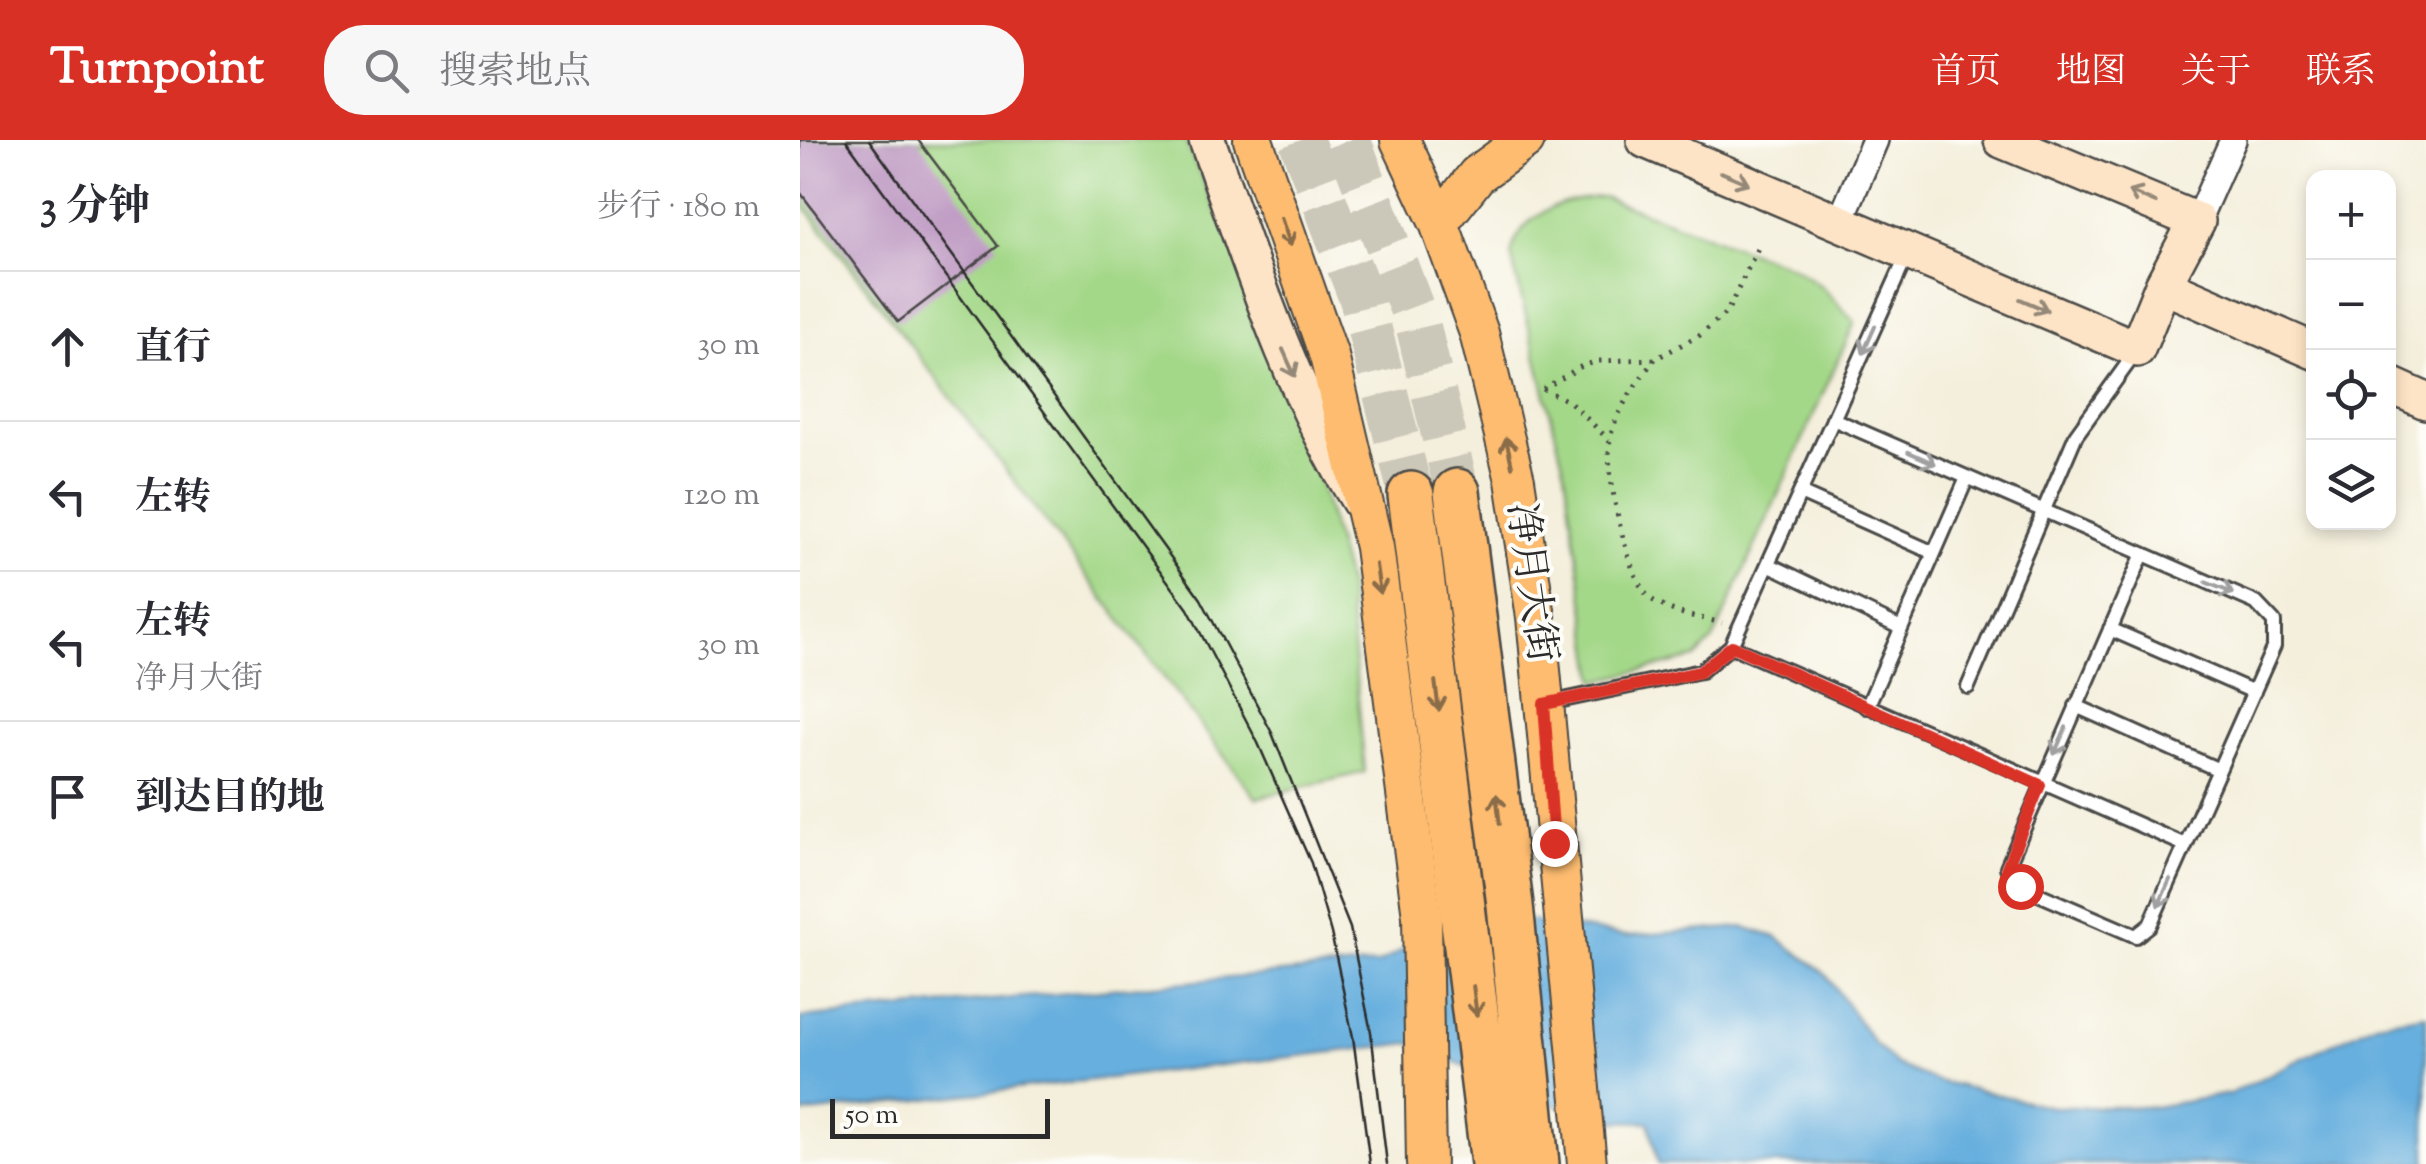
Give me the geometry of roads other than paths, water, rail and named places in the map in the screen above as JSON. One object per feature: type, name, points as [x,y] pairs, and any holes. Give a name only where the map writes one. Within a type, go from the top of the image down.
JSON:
[{"type":"highway","name":"净月大街","points":[[1457,492],[1510,905],[1515,1163]]},
{"type":"highway","name":"净月大街","points":[[1412,495],[1442,910],[1515,1163]]},
{"type":"main road","name":"净月大街","points":[[1253,140],[1329,356],[1367,512],[1442,910],[1422,1122],[1426,1164]]},
{"type":"main road","name":"净月大街","points":[[1400,140],[1439,223],[1479,334],[1501,415],[1536,617],[1586,1156]]},
{"type":"main road","points":[[1439,223],[1477,175],[1525,140]]},
{"type":"street","name":"净月大街","points":[[1207,140],[1281,345],[1328,450],[1367,512]]},
{"type":"street","points":[[1645,140],[2138,349],[2163,285],[2233,140]]},
{"type":"street","points":[[1840,222],[1875,140]]},
{"type":"street","points":[[2002,140],[2197,221]]},
{"type":"street","points":[[2163,285],[2312,350]]},
{"type":"street","points":[[2396,388],[2426,401]]},
{"type":"lane","points":[[1544,704],[1700,672],[1732,646],[1908,251]]},
{"type":"lane","points":[[1968,688],[2076,435],[2138,349]]},
{"type":"lane","points":[[1833,419],[2142,556],[2256,602],[2267,613],[2277,634],[2254,692],[2150,925],[2136,936],[2020,886],[2008,874],[2040,785],[2142,556]]},
{"type":"lane","points":[[1866,707],[1967,478]]},
{"type":"lane","points":[[1800,493],[1934,554]]},
{"type":"lane","points":[[1768,564],[1901,628]]},
{"type":"lane","points":[[2110,628],[2254,692]]},
{"type":"lane","points":[[1732,646],[2040,785],[2186,846]]},
{"type":"lane","points":[[2076,706],[2219,770]]},
{"type":"water","points":[[1470,911],[1627,936],[1743,927],[1776,937],[1824,972],[1875,1044],[1897,1065],[1934,1080],[2052,1107],[2154,1107],[2229,1094],[2375,1023],[2426,1015],[2426,1164],[1658,1164],[1649,1122],[1593,1121],[1411,1043],[800,1114],[800,1018],[1378,964]]},
{"type":"tunnel","points":[[1301,140],[1362,300],[1411,495]]},
{"type":"tunnel","points":[[1348,140],[1418,325],[1457,492]]},
{"type":"tram line","points":[[846,140],[1188,609],[1258,743],[1311,863],[1331,933],[1353,1037],[1370,1164]]},
{"type":"tram line","points":[[869,140],[1201,599],[1272,733],[1350,928],[1371,1032],[1387,1164]]}]
